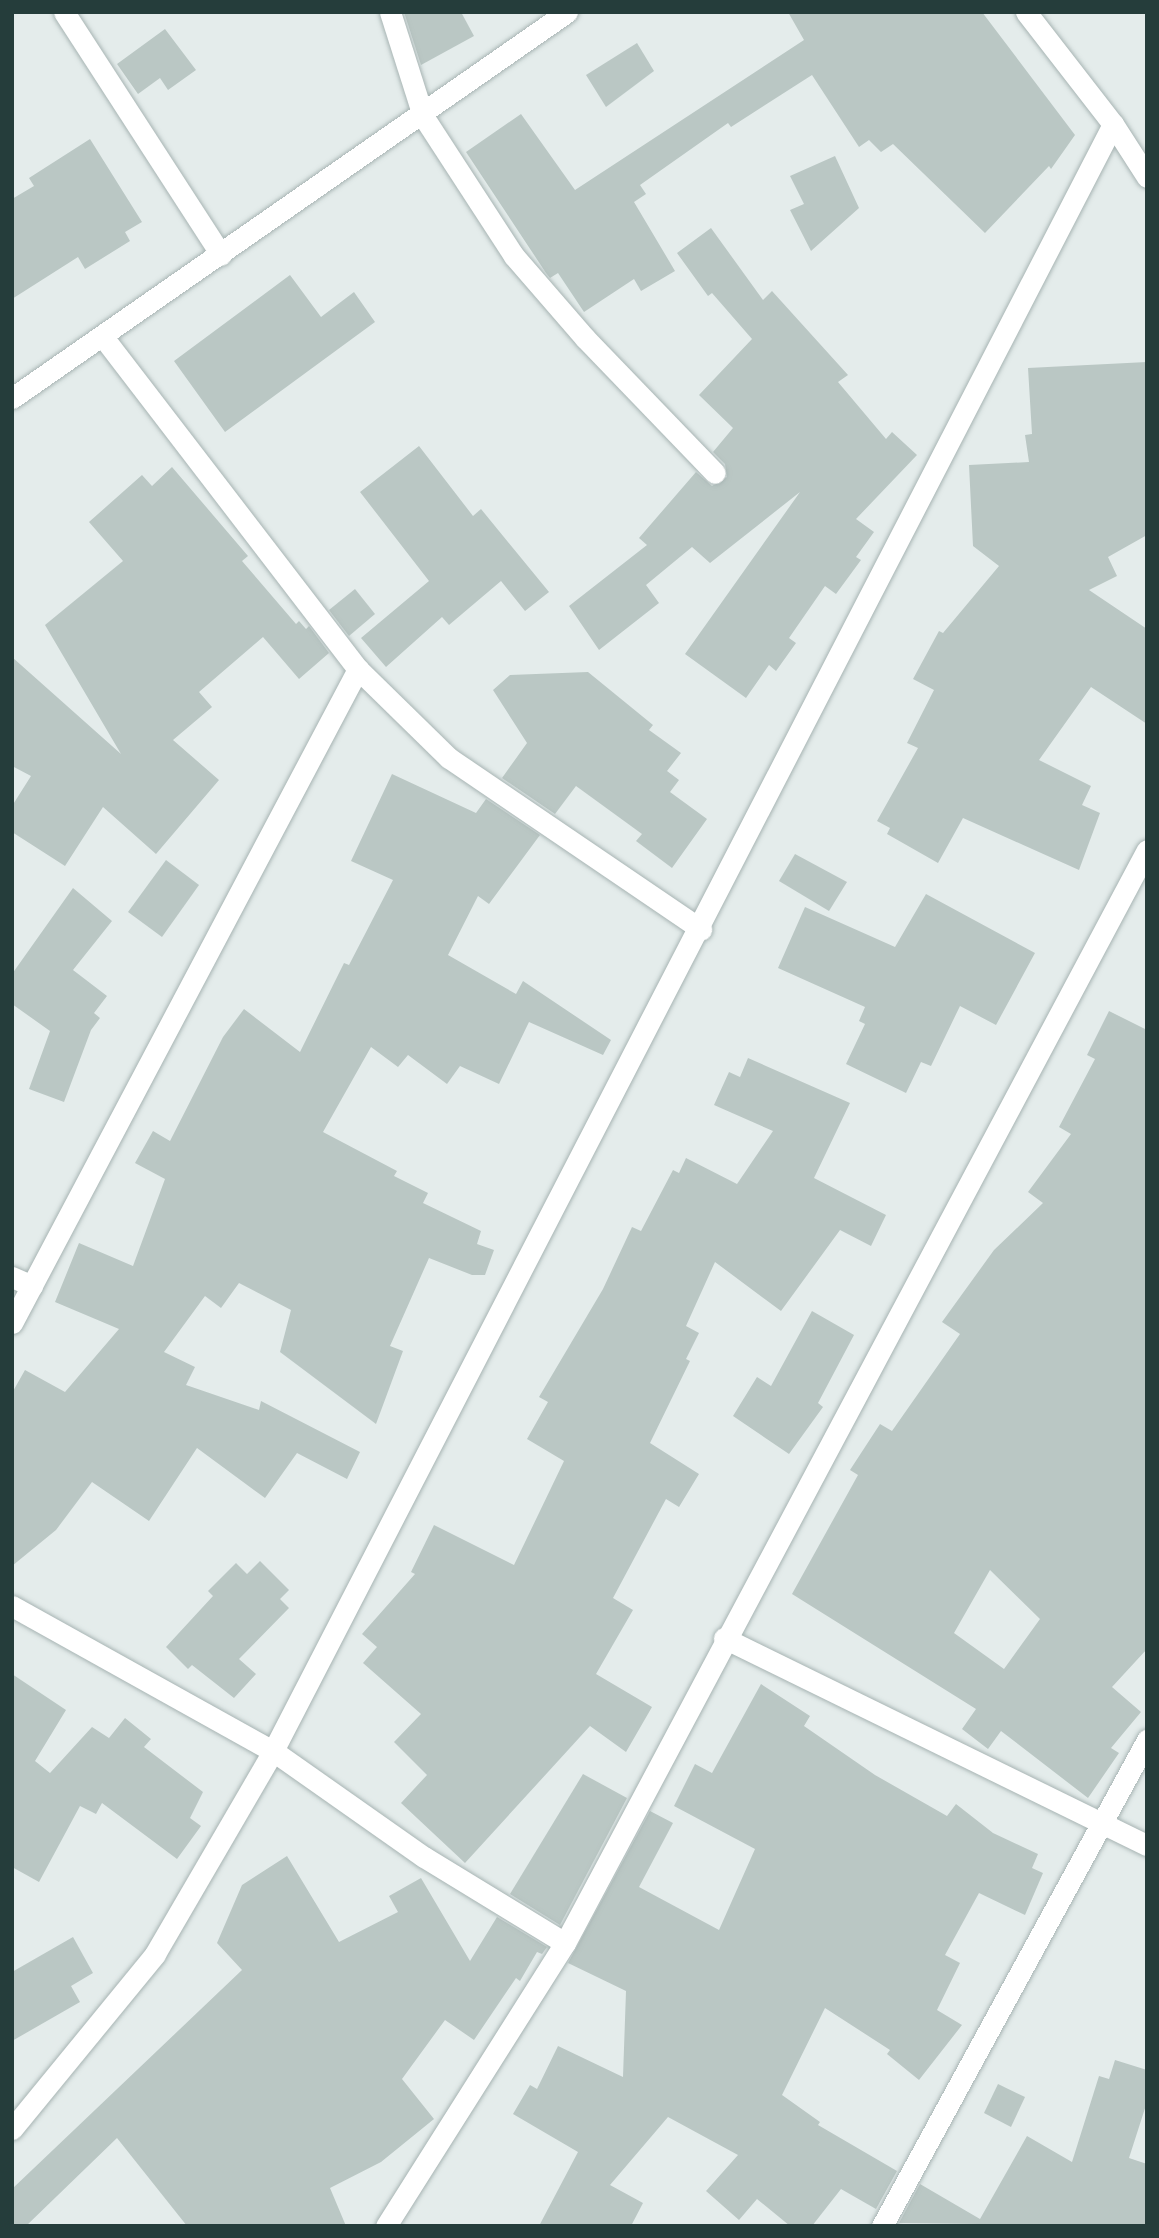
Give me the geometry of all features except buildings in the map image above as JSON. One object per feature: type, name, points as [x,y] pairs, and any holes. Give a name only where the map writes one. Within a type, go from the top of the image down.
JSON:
[{"type":"street","points":[[64,12],[221,255]]},
{"type":"street","points":[[390,12],[424,116],[514,256],[552,303],[715,472]]},
{"type":"street","points":[[12,398],[424,116],[566,12]]},
{"type":"street","points":[[1030,13],[1113,124],[1147,177]]},
{"type":"street","points":[[12,2129],[155,1954],[273,1751],[701,929],[1113,124]]},
{"type":"street","points":[[103,337],[358,669],[449,758],[701,929]]},
{"type":"street","points":[[12,1323],[358,669]]},
{"type":"street","points":[[386,2226],[565,1943],[724,1638],[1147,850]]},
{"type":"street","points":[[12,1277],[32,1286]]},
{"type":"street","points":[[12,1606],[273,1751],[424,1857],[565,1943]]},
{"type":"street","points":[[724,1638],[1147,1845]]},
{"type":"street","points":[[882,2226],[1147,1740]]}]
